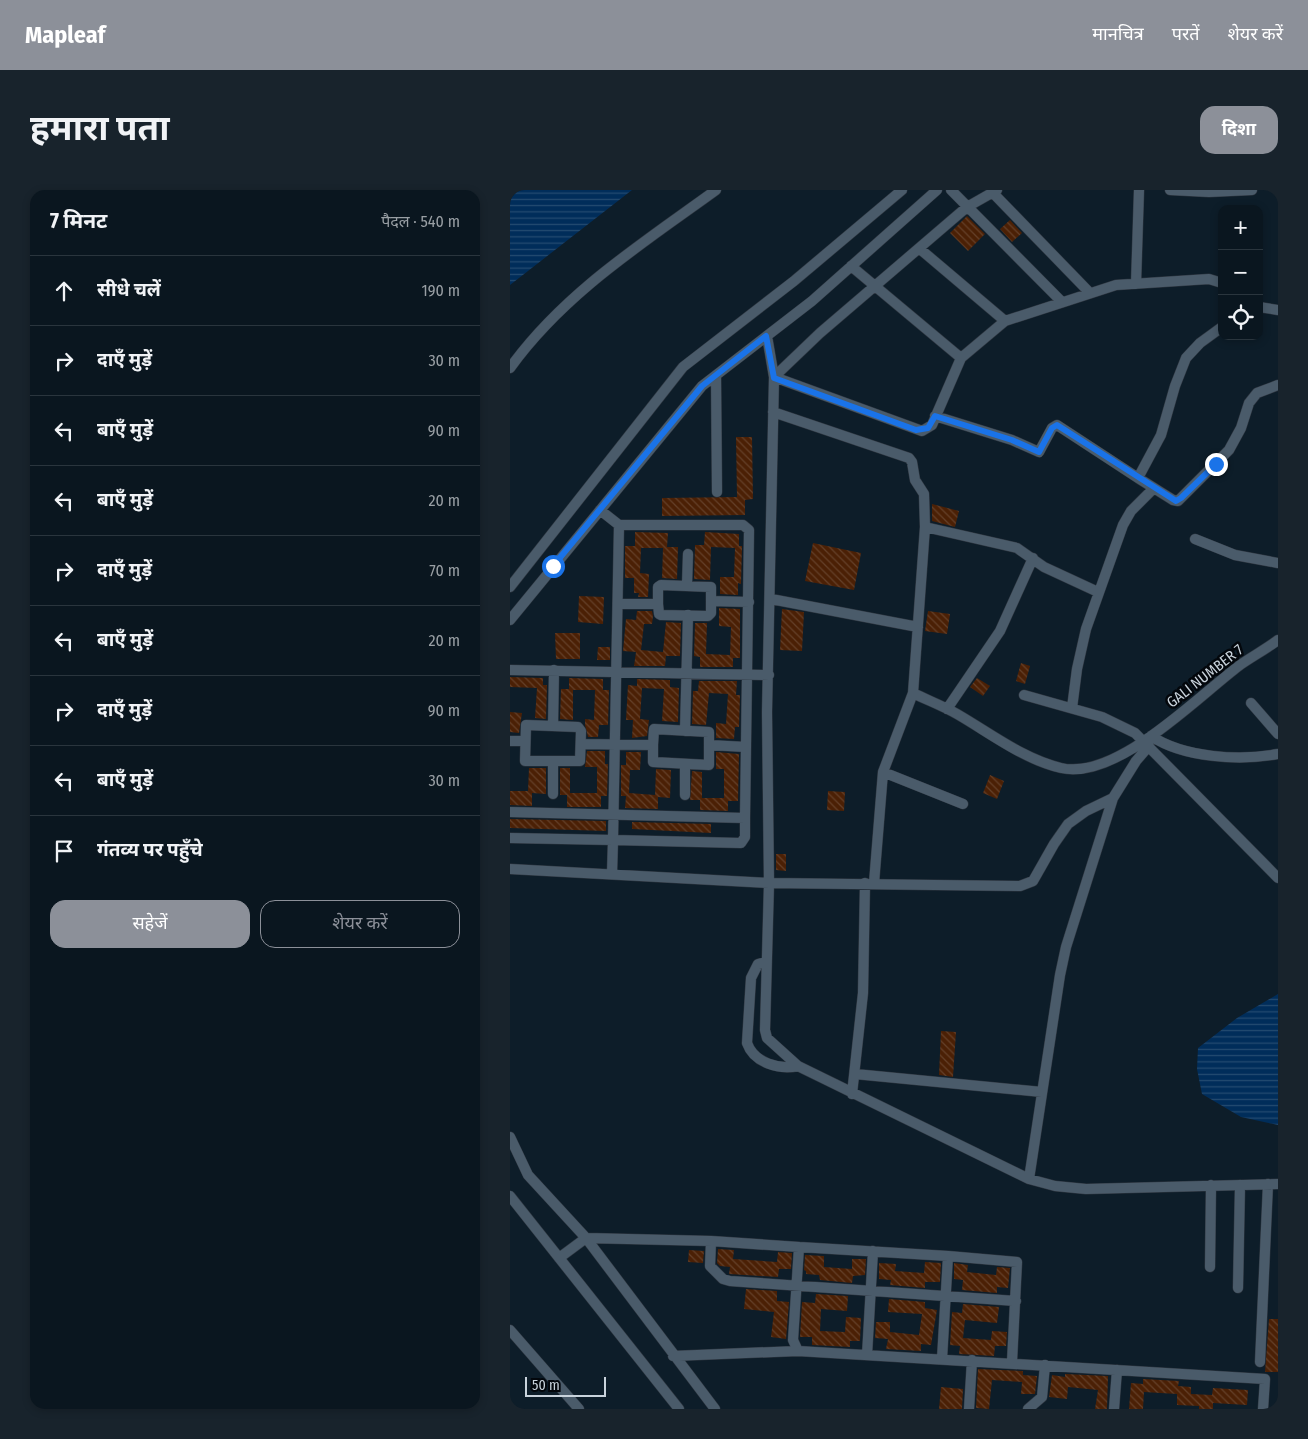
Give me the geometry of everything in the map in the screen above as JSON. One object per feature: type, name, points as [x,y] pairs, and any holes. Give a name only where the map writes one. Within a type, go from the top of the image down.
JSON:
[{"type":"street","points":[[510,368],[561,310],[604,271],[716,190]]},
{"type":"street","points":[[510,587],[683,367],[794,280],[902,190]]},
{"type":"street","points":[[510,620],[702,386],[812,301],[938,190]]},
{"type":"street","points":[[951,190],[1062,302]]},
{"type":"street","points":[[1136,284],[1139,190]]},
{"type":"street","points":[[1170,190],[1208,192],[1252,190]]},
{"type":"street","points":[[774,378],[820,333],[876,287],[967,207],[995,191],[1089,292]]},
{"type":"street","points":[[920,249],[1005,321]]},
{"type":"street","points":[[851,266],[961,358]]},
{"type":"street","points":[[774,378],[916,430],[928,428],[961,358],[1005,321],[1089,292],[1116,285],[1209,279],[1218,282]]},
{"type":"street","points":[[1263,308],[1278,310]]},
{"type":"street","points":[[1138,478],[1161,435],[1175,386],[1186,358],[1200,343],[1218,330]]},
{"type":"street","points":[[766,336],[774,378],[767,799],[769,882],[765,1030],[768,1038],[798,1066],[1029,1179],[1055,1186],[1086,1189],[1273,1184],[1260,1362]]},
{"type":"street","points":[[716,376],[717,492]]},
{"type":"street","points":[[935,416],[1012,440],[1039,452],[1052,428],[1057,425],[1173,500],[1181,498],[1229,450],[1241,428],[1249,404],[1256,393],[1278,385]]},
{"type":"street","points":[[773,412],[909,458],[912,462],[915,480],[924,494],[926,527],[913,693],[883,772],[870,883],[863,993],[852,1094]]},
{"type":"street","points":[[1072,708],[1077,669],[1086,628],[1098,592],[1123,525],[1131,511],[1154,488]]},
{"type":"street","points":[[510,838],[741,843],[744,836],[750,537],[746,526],[619,525],[600,510]]},
{"type":"street","points":[[612,874],[619,525]]},
{"type":"street","points":[[926,527],[1008,545],[1025,552],[1044,567],[1098,592]]},
{"type":"street","points":[[1195,539],[1234,555],[1278,563]]},
{"type":"street","points":[[687,585],[688,554]]},
{"type":"street","points":[[947,709],[1000,631],[1033,558]]},
{"type":"street","points":[[660,585],[687,585],[710,586],[711,613],[708,616],[658,614],[660,585]]},
{"type":"street","points":[[771,599],[918,628]]},
{"type":"street","points":[[711,601],[749,602]]},
{"type":"street","points":[[618,604],[658,604]]},
{"type":"street","points":[[685,731],[688,615]]},
{"type":"street","name":"GALI NUMBER 7","points":[[1148,741],[1240,665],[1278,640]]},
{"type":"street","points":[[510,670],[769,675]]},
{"type":"street","points":[[553,726],[554,670]]},
{"type":"street","points":[[913,693],[947,709],[1024,754],[1062,768],[1083,770],[1103,764],[1148,741],[1211,756],[1234,759],[1278,754]]},
{"type":"street","points":[[1024,695],[1102,717],[1148,741],[1278,878]]},
{"type":"street","points":[[1251,703],[1278,734]]},
{"type":"street","points":[[526,725],[578,727],[581,731],[580,762],[525,761],[524,741],[526,725]]},
{"type":"street","points":[[654,730],[708,732],[710,745],[709,765],[653,762],[653,745],[654,730]]},
{"type":"street","points":[[510,740],[524,741]]},
{"type":"street","points":[[1029,1179],[1066,947],[1113,798],[1148,741]]},
{"type":"street","points":[[581,744],[653,745]]},
{"type":"street","points":[[710,745],[746,747]]},
{"type":"street","points":[[553,762],[553,794]]},
{"type":"street","points":[[685,795],[686,764]]},
{"type":"street","points":[[883,772],[963,804]]},
{"type":"street","points":[[510,869],[769,882],[1027,884],[1032,880],[1068,824],[1086,810],[1113,798]]},
{"type":"street","points":[[510,812],[614,813],[745,818]]},
{"type":"street","points":[[766,962],[758,964],[751,978],[747,1043],[750,1052],[769,1064],[778,1068],[798,1066]]},
{"type":"street","points":[[855,1074],[1042,1092]]},
{"type":"street","points":[[510,1137],[528,1175],[586,1238],[673,1356],[715,1409]]},
{"type":"street","points":[[1238,1288],[1240,1184]]},
{"type":"street","points":[[1210,1267],[1211,1185]]},
{"type":"street","points":[[510,1196],[679,1409]]},
{"type":"street","points":[[560,1258],[586,1238],[711,1241],[1017,1262],[1012,1362]]},
{"type":"street","points":[[711,1241],[710,1266],[726,1280],[1016,1302]]},
{"type":"street","points":[[798,1351],[793,1340],[800,1247]]},
{"type":"street","points":[[867,1354],[873,1251]]},
{"type":"street","points":[[942,1359],[948,1256]]},
{"type":"street","points":[[510,1330],[580,1409]]},
{"type":"street","points":[[673,1356],[798,1351],[1012,1362],[1265,1379],[1263,1409]]},
{"type":"street","points":[[969,1409],[972,1360]]},
{"type":"street","points":[[1028,1409],[1042,1397],[1046,1365]]},
{"type":"street","points":[[1114,1409],[1117,1370]]},
{"type":"water","points":[[510,190],[632,190],[510,285]]},
{"type":"water","points":[[1278,994],[1278,1125],[1241,1117],[1202,1094],[1197,1069],[1198,1048],[1237,1018]]},
{"type":"building","points":[[967,216],[985,234],[968,251],[950,233]]},
{"type":"building","points":[[1010,220],[1022,233],[1012,242],[1000,229]]},
{"type":"building","points":[[736,437],[752,437],[753,499],[745,500],[745,515],[662,516],[662,498],[737,497]]},
{"type":"building","points":[[932,504],[959,511],[955,527],[932,521]]},
{"type":"building","points":[[635,532],[668,533],[667,547],[678,547],[677,579],[662,578],[663,548],[641,548],[640,573],[649,574],[648,597],[638,597],[639,593],[634,593],[634,578],[625,578],[625,546],[635,546]]},
{"type":"building","points":[[705,532],[739,534],[739,546],[742,546],[741,584],[738,583],[738,595],[720,594],[720,577],[734,577],[735,548],[711,547],[710,580],[694,579],[695,545],[704,545]]},
{"type":"building","points":[[813,543],[861,553],[854,590],[805,581]]},
{"type":"building","points":[[579,596],[604,597],[603,624],[578,622]]},
{"type":"building","points":[[719,608],[740,609],[740,658],[733,658],[733,667],[700,667],[700,657],[694,656],[695,623],[707,623],[706,654],[730,655],[731,627],[719,626]]},
{"type":"building","points":[[782,609],[804,612],[802,651],[780,650]]},
{"type":"building","points":[[637,611],[652,611],[653,616],[652,624],[644,624],[641,650],[663,652],[666,622],[681,623],[680,656],[666,656],[665,666],[634,666],[636,652],[623,651],[626,619],[636,620]]},
{"type":"building","points":[[928,611],[950,614],[947,634],[925,631]]},
{"type":"building","points":[[555,633],[580,633],[580,659],[556,659]]},
{"type":"building","points":[[598,647],[610,647],[610,660],[597,660]]},
{"type":"building","points":[[1021,663],[1030,666],[1025,684],[1016,681]]},
{"type":"building","points":[[510,677],[543,678],[543,685],[547,685],[546,719],[535,718],[537,688],[510,687]]},
{"type":"building","points":[[569,678],[603,679],[603,690],[609,690],[608,725],[599,725],[598,737],[588,737],[585,725],[585,719],[594,720],[595,690],[573,690],[573,720],[560,719],[561,689],[569,689]]},
{"type":"building","points":[[977,678],[990,686],[983,696],[970,687]]},
{"type":"building","points":[[637,679],[670,680],[670,687],[679,688],[678,722],[662,721],[664,689],[642,688],[640,719],[649,720],[647,736],[632,738],[633,720],[626,720],[628,685],[637,686]]},
{"type":"building","points":[[699,681],[737,681],[736,695],[740,695],[739,727],[735,727],[734,739],[716,738],[716,723],[726,724],[728,694],[709,693],[706,725],[692,724],[693,691],[698,691]]},
{"type":"building","points":[[510,712],[522,713],[519,733],[510,732]]},
{"type":"building","points":[[587,751],[605,751],[605,764],[608,764],[607,796],[601,796],[601,807],[567,807],[567,795],[560,795],[560,768],[570,768],[570,793],[597,793],[597,767],[585,767]]},
{"type":"building","points":[[626,752],[641,752],[640,770],[630,770],[629,793],[655,795],[656,769],[671,770],[670,798],[658,797],[658,809],[625,808],[626,796],[621,796],[621,765],[626,765]]},
{"type":"building","points":[[716,752],[739,754],[738,801],[728,801],[728,811],[700,810],[700,800],[690,800],[692,771],[702,772],[702,798],[724,798],[724,769],[716,769]]},
{"type":"building","points":[[529,768],[546,768],[546,794],[532,793],[532,806],[510,805],[510,791],[528,791]]},
{"type":"building","points":[[990,775],[1004,781],[997,799],[983,793]]},
{"type":"building","points":[[828,791],[845,792],[844,811],[827,810]]},
{"type":"building","points":[[510,819],[606,821],[606,831],[510,828]]},
{"type":"building","points":[[632,822],[711,824],[711,833],[632,829]]},
{"type":"building","points":[[776,854],[786,854],[786,871],[776,870]]},
{"type":"building","points":[[941,1031],[956,1032],[953,1077],[939,1075]]},
{"type":"building","points":[[718,1249],[734,1250],[733,1259],[777,1262],[778,1252],[792,1253],[791,1269],[779,1269],[778,1277],[729,1274],[730,1267],[720,1266],[717,1263]]},
{"type":"building","points":[[689,1250],[704,1251],[703,1263],[688,1262]]},
{"type":"building","points":[[805,1255],[824,1256],[824,1267],[852,1269],[852,1259],[866,1259],[865,1275],[853,1276],[852,1283],[820,1280],[819,1275],[806,1274],[804,1270]]},
{"type":"building","points":[[925,1262],[941,1263],[940,1282],[925,1282],[925,1288],[890,1285],[891,1280],[879,1279],[879,1263],[896,1264],[895,1271],[924,1273]]},
{"type":"building","points":[[954,1263],[968,1265],[967,1272],[996,1275],[997,1267],[1010,1268],[1008,1288],[997,1287],[997,1293],[962,1290],[963,1280],[954,1279]]},
{"type":"building","points":[[746,1289],[777,1291],[777,1301],[789,1302],[786,1339],[771,1337],[774,1312],[744,1309]]},
{"type":"building","points":[[816,1294],[848,1296],[847,1311],[821,1309],[820,1331],[845,1332],[846,1317],[861,1318],[860,1341],[850,1341],[850,1347],[812,1345],[812,1337],[800,1337],[802,1302],[815,1303]]},
{"type":"building","points":[[889,1299],[925,1302],[925,1308],[937,1310],[931,1345],[921,1344],[921,1351],[886,1349],[888,1339],[875,1338],[876,1322],[890,1322],[890,1332],[919,1335],[922,1314],[888,1312]]},
{"type":"building","points":[[963,1304],[999,1307],[997,1323],[965,1320],[963,1338],[991,1340],[992,1331],[1007,1332],[1006,1346],[995,1346],[994,1356],[959,1354],[960,1346],[950,1345],[952,1312],[962,1313]]},
{"type":"building","points":[[1269,1319],[1278,1319],[1278,1372],[1265,1372]]},
{"type":"building","points":[[978,1369],[1023,1371],[1023,1375],[1037,1376],[1035,1394],[1021,1394],[1022,1382],[992,1380],[989,1409],[976,1408]]},
{"type":"building","points":[[1065,1374],[1108,1376],[1107,1409],[1095,1409],[1098,1390],[1068,1387],[1067,1399],[1049,1397],[1052,1375],[1065,1377]]},
{"type":"building","points":[[1143,1379],[1179,1381],[1178,1386],[1191,1387],[1191,1394],[1212,1395],[1213,1388],[1248,1390],[1247,1405],[1213,1403],[1213,1409],[1199,1409],[1199,1406],[1177,1405],[1177,1394],[1144,1392],[1143,1409],[1129,1409],[1131,1383],[1143,1384]]},
{"type":"building","points":[[941,1387],[963,1389],[962,1409],[939,1409]]},
{"type":"route","points":[[553,566],[702,386],[766,336],[774,378],[916,430],[922,431],[928,428],[932,425],[935,416],[1012,440],[1039,452],[1052,428],[1057,425],[1176,501],[1216,464]]}]
